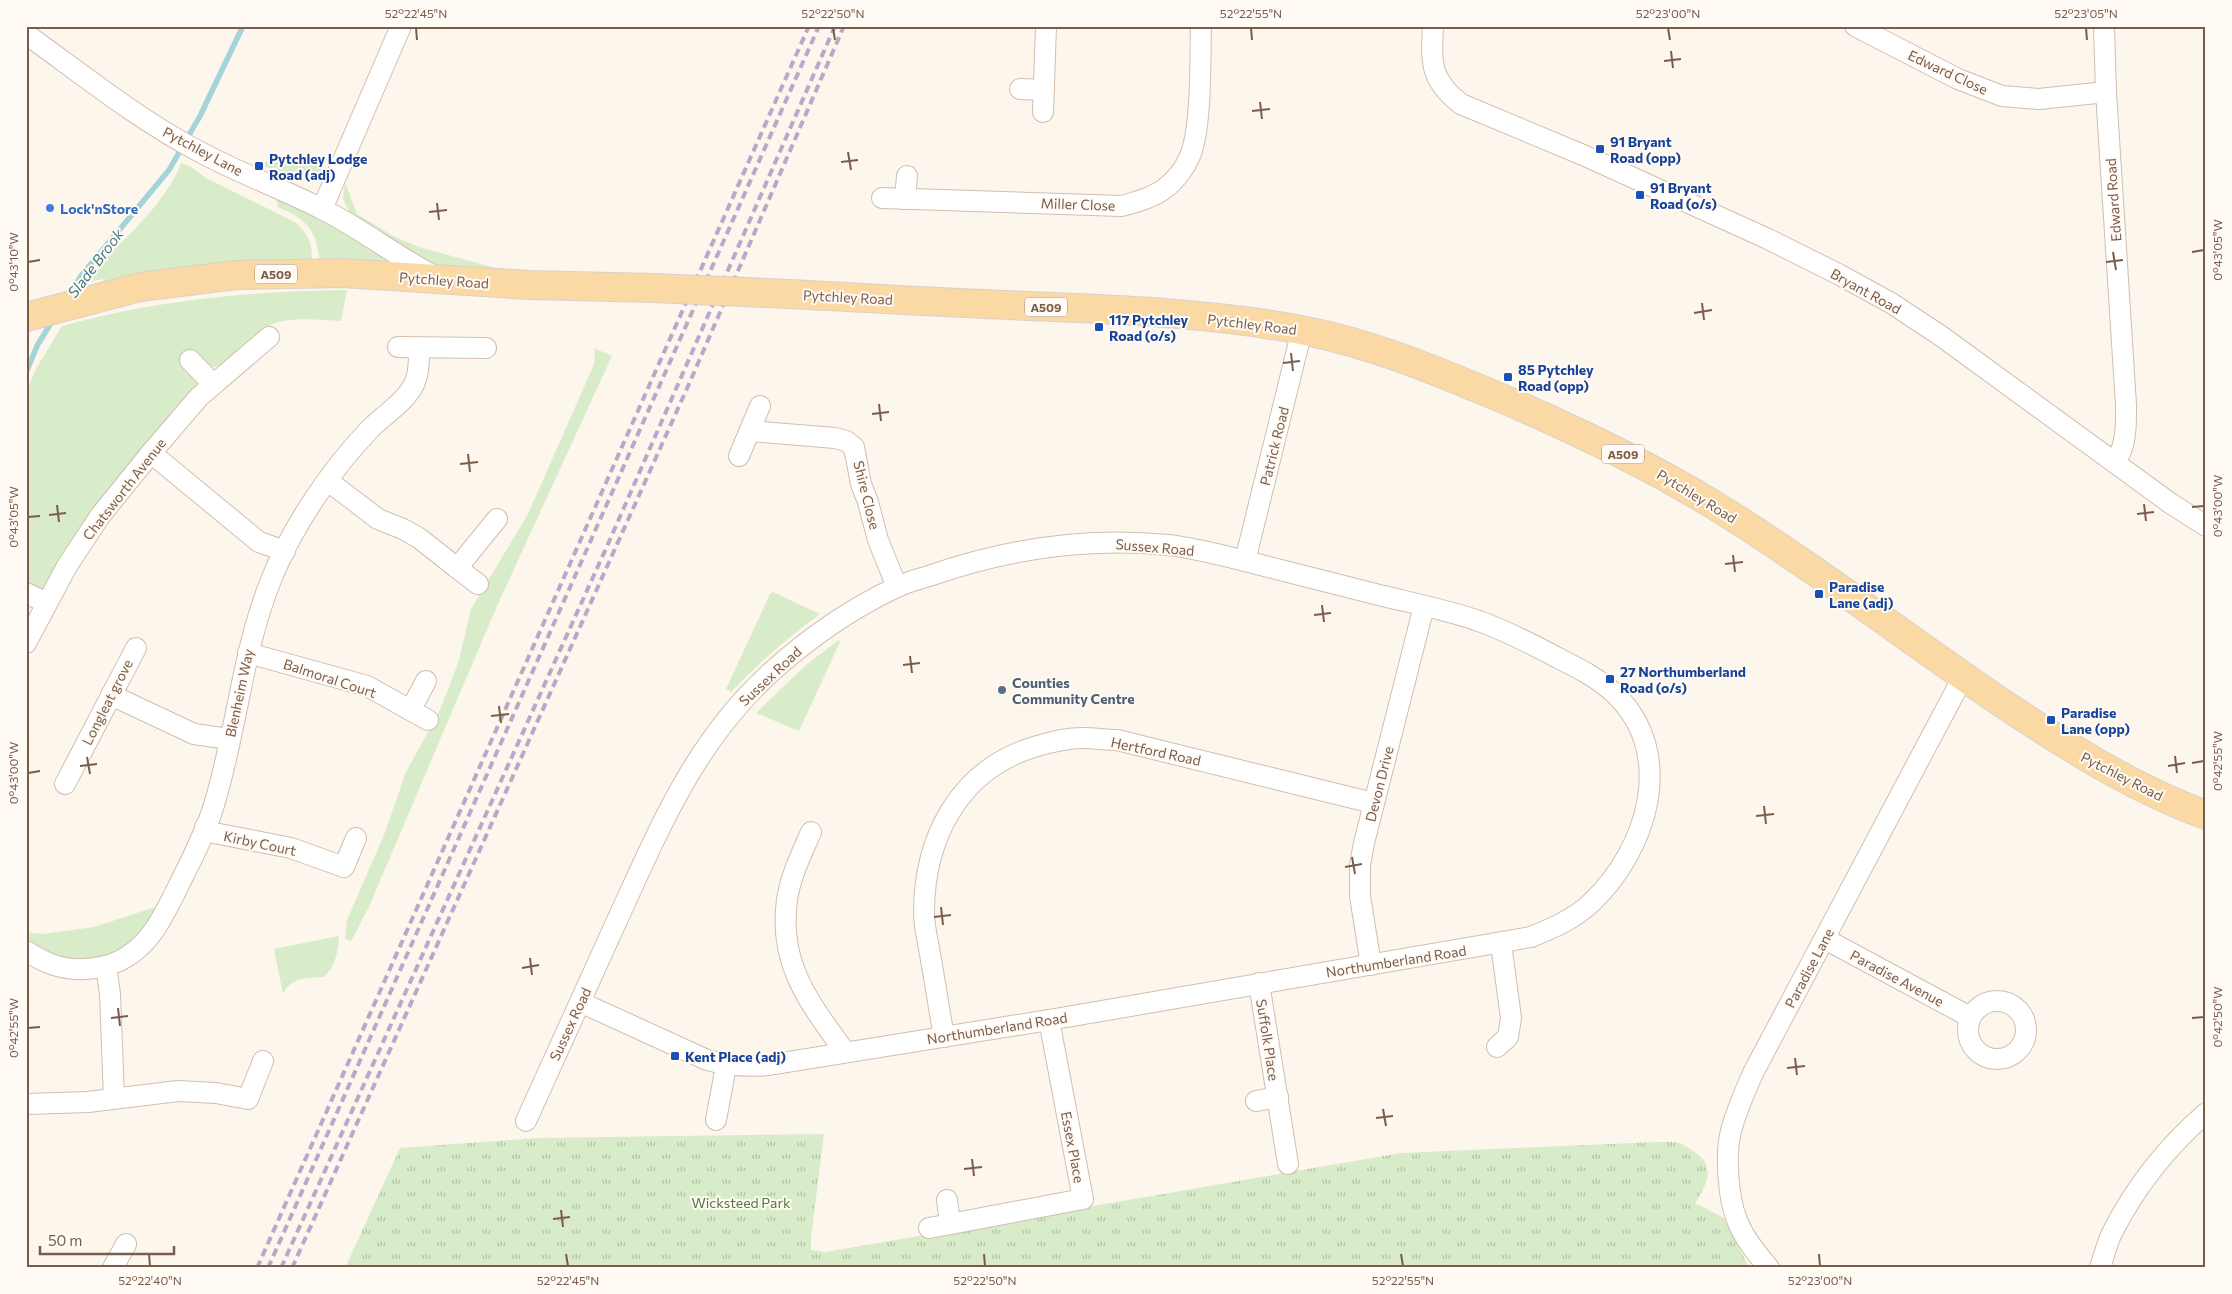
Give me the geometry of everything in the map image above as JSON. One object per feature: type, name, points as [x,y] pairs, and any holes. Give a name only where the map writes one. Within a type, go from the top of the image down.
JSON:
[{"type":"main road","name":"Pytchley Road","points":[[26,317],[140,287],[236,275],[343,273],[529,285],[654,288],[1116,310],[1255,322],[1302,330],[1354,342],[1408,358],[1536,413],[1611,448],[1682,486],[1749,527],[1963,677],[2074,751],[2135,784],[2183,807],[2206,815]]},
{"type":"street","points":[[322,209],[401,26]]},
{"type":"street","points":[[1043,112],[1046,26]]},
{"type":"street","name":"Miller Close","points":[[882,198],[1122,206],[1144,199],[1164,188],[1181,172],[1190,156],[1195,136],[1201,26]]},
{"type":"street","name":"Bryant Road","points":[[1433,26],[1432,56],[1436,76],[1445,92],[1461,104],[1610,167],[1768,239],[1891,303],[1941,336],[2170,503],[2206,526]]},
{"type":"street","name":"Edward Close","points":[[1855,26],[1958,79],[2002,96],[2039,99],[2106,92]]},
{"type":"street","name":"Edward Road","points":[[2104,26],[2106,92],[2126,420],[2122,452],[2115,462]]},
{"type":"street","name":"Pytchley Lane","points":[[26,34],[166,132],[201,153],[322,209],[364,232],[416,267],[443,280]]},
{"type":"street","points":[[1020,89],[1044,90]]},
{"type":"street","points":[[905,199],[907,176]]},
{"type":"street","name":"Patrick Road","points":[[1245,561],[1302,330]]},
{"type":"street","name":"Chatsworth Avenue","points":[[26,643],[67,566],[100,516],[199,397],[269,337]]},
{"type":"street","points":[[398,347],[419,349],[452,347],[486,348]]},
{"type":"street","name":"Blenheim Way","points":[[26,951],[50,964],[66,968],[86,969],[106,966],[128,957],[143,945],[154,932],[188,868],[214,806],[248,653],[258,614],[272,578],[311,504],[328,481],[370,429],[406,397],[414,386],[419,349]]},
{"type":"street","points":[[190,360],[213,384]]},
{"type":"street","points":[[739,456],[760,406]]},
{"type":"street","name":"Shire Close","points":[[750,431],[835,438],[846,441],[854,447],[861,484],[878,540],[897,587]]},
{"type":"street","points":[[151,453],[259,542],[285,551]]},
{"type":"street","points":[[328,481],[378,519],[402,528],[419,538],[478,584]]},
{"type":"street","points":[[457,568],[497,519]]},
{"type":"street","name":"Sussex Road","points":[[526,1121],[666,814],[716,731],[768,675],[807,642],[848,615],[897,587],[993,556],[1080,544],[1119,542],[1171,545],[1245,561]]},
{"type":"street","name":"Northumberland Road","points":[[580,1002],[679,1048],[726,1066],[769,1066],[1501,944],[1532,937],[1563,924],[1590,904],[1611,880],[1638,834],[1648,805],[1651,782],[1648,754],[1641,732],[1630,712],[1616,695],[1599,681],[1518,638],[1480,622],[1245,561]]},
{"type":"street","points":[[26,593],[47,603]]},
{"type":"street","name":"Devon Drive","points":[[1371,965],[1360,896],[1364,843],[1424,606]]},
{"type":"street","name":"Longleat grove","points":[[65,784],[136,648]]},
{"type":"street","name":"Balmoral Court","points":[[248,653],[367,686],[428,720]]},
{"type":"street","name":"Paradise Lane","points":[[1769,1268],[1759,1256],[1737,1220],[1730,1191],[1728,1164],[1730,1133],[1753,1073],[1963,677]]},
{"type":"street","points":[[410,709],[426,681]]},
{"type":"street","name":"Longleat grove","points":[[111,695],[194,734],[229,739]]},
{"type":"street","name":"Hertford Road","points":[[944,1037],[924,915],[925,888],[930,857],[942,828],[956,802],[972,781],[1020,751],[1048,743],[1082,738],[1117,740],[1374,804]]},
{"type":"street","name":"Kirby Court","points":[[205,827],[214,833],[292,848],[352,870],[356,838]]},
{"type":"street","points":[[811,832],[794,874],[787,899],[786,926],[788,952],[796,978],[810,1005],[844,1052]]},
{"type":"street","name":"Paradise Avenue","points":[[1824,939],[1970,1017]]},
{"type":"street","points":[[1497,1047],[1508,1037],[1511,1018],[1501,944]]},
{"type":"street","points":[[106,966],[110,994],[114,1098]]},
{"type":"street","name":"Suffolk Place","points":[[1259,984],[1288,1164]]},
{"type":"street","name":"Essex Place","points":[[930,1228],[1083,1199],[1049,1020]]},
{"type":"street","points":[[26,1104],[88,1102],[178,1091],[216,1092],[254,1102],[263,1062]]},
{"type":"street","points":[[716,1120],[726,1066]]},
{"type":"street","name":"Suffolk Place","points":[[1256,1101],[1278,1098]]},
{"type":"street","points":[[2100,1268],[2112,1233],[2144,1179],[2184,1132],[2206,1113]]},
{"type":"street","points":[[946,1200],[950,1224]]},
{"type":"street","points":[[113,1268],[126,1244]]},
{"type":"green space","points":[[328,158],[317,175],[305,181],[299,181],[259,164],[260,162]]},
{"type":"green space","points":[[181,163],[191,167],[206,178],[295,222],[309,239],[312,256],[311,262],[105,288],[103,279],[92,281],[105,258],[157,204],[171,184]]},
{"type":"green space","points":[[345,182],[357,214],[393,236],[419,247],[499,269],[519,270],[519,273],[442,267],[426,263],[350,214],[343,198]]},
{"type":"green space","points":[[276,199],[337,226],[398,264],[320,264],[319,252],[309,228],[297,217],[278,207]]},
{"type":"green space","points":[[347,290],[341,321],[305,319],[278,322],[264,330],[234,358],[217,366],[209,367],[201,383],[46,588],[40,590],[26,586],[26,391],[37,367],[62,326],[168,303],[275,292]]},
{"type":"green space","points":[[594,348],[612,356],[497,606],[368,909],[351,941],[345,939],[347,920],[384,835],[406,772],[438,714],[449,687],[459,660],[471,609],[528,514],[595,361]]},
{"type":"green space","points":[[773,592],[820,614],[774,651],[731,692],[726,689],[770,594]]},
{"type":"green space","points":[[839,640],[840,642],[799,731],[756,713],[806,665]]},
{"type":"green space","points":[[152,908],[156,909],[144,929],[132,942],[114,953],[103,957],[81,960],[60,957],[26,938],[26,932],[42,934],[94,927]]},
{"type":"green space","points":[[339,936],[336,958],[324,977],[295,981],[286,988],[283,994],[274,949]]},
{"type":"green space","name":"Wicksteed Park","points":[[824,1134],[811,1250],[826,1252],[1401,1153],[1670,1142],[1684,1145],[1700,1156],[1705,1162],[1708,1175],[1704,1188],[1695,1203],[1724,1218],[1749,1268],[345,1268],[400,1148],[538,1138]]},
{"type":"waterway","name":"Slade Brook","points":[[69,296],[81,276],[169,170],[200,116],[243,26]]},
{"type":"waterway","name":"Slade Brook","points":[[26,373],[37,346],[54,318]]},
{"type":"railway","points":[[257,1268],[809,26]]},
{"type":"railway","points":[[268,1268],[819,26]]},
{"type":"railway","points":[[281,1268],[608,544],[835,26]]},
{"type":"railway","points":[[292,1268],[689,384],[844,26]]},
{"type":"place","name":"91 Bryant Road (opp)","points":[[1600,149]]},
{"type":"place","name":"Pytchley Lodge Road (adj)","points":[[259,166]]},
{"type":"place","name":"91 Bryant Road (o/s)","points":[[1640,195]]},
{"type":"place","name":"Lock'nStore","points":[[50,208]]},
{"type":"place","name":"117 Pytchley Road (o/s)","points":[[1099,327]]},
{"type":"place","name":"85 Pytchley Road (opp)","points":[[1508,377]]},
{"type":"place","name":"Paradise Lane (adj)","points":[[1819,594]]},
{"type":"place","name":"27 Northumberland Road (o/s)","points":[[1610,679]]},
{"type":"place","name":"Counties Community Centre","points":[[1002,690]]},
{"type":"place","name":"Paradise Lane (opp)","points":[[2051,720]]},
{"type":"place","name":"Kent Place (adj)","points":[[675,1056]]}]
